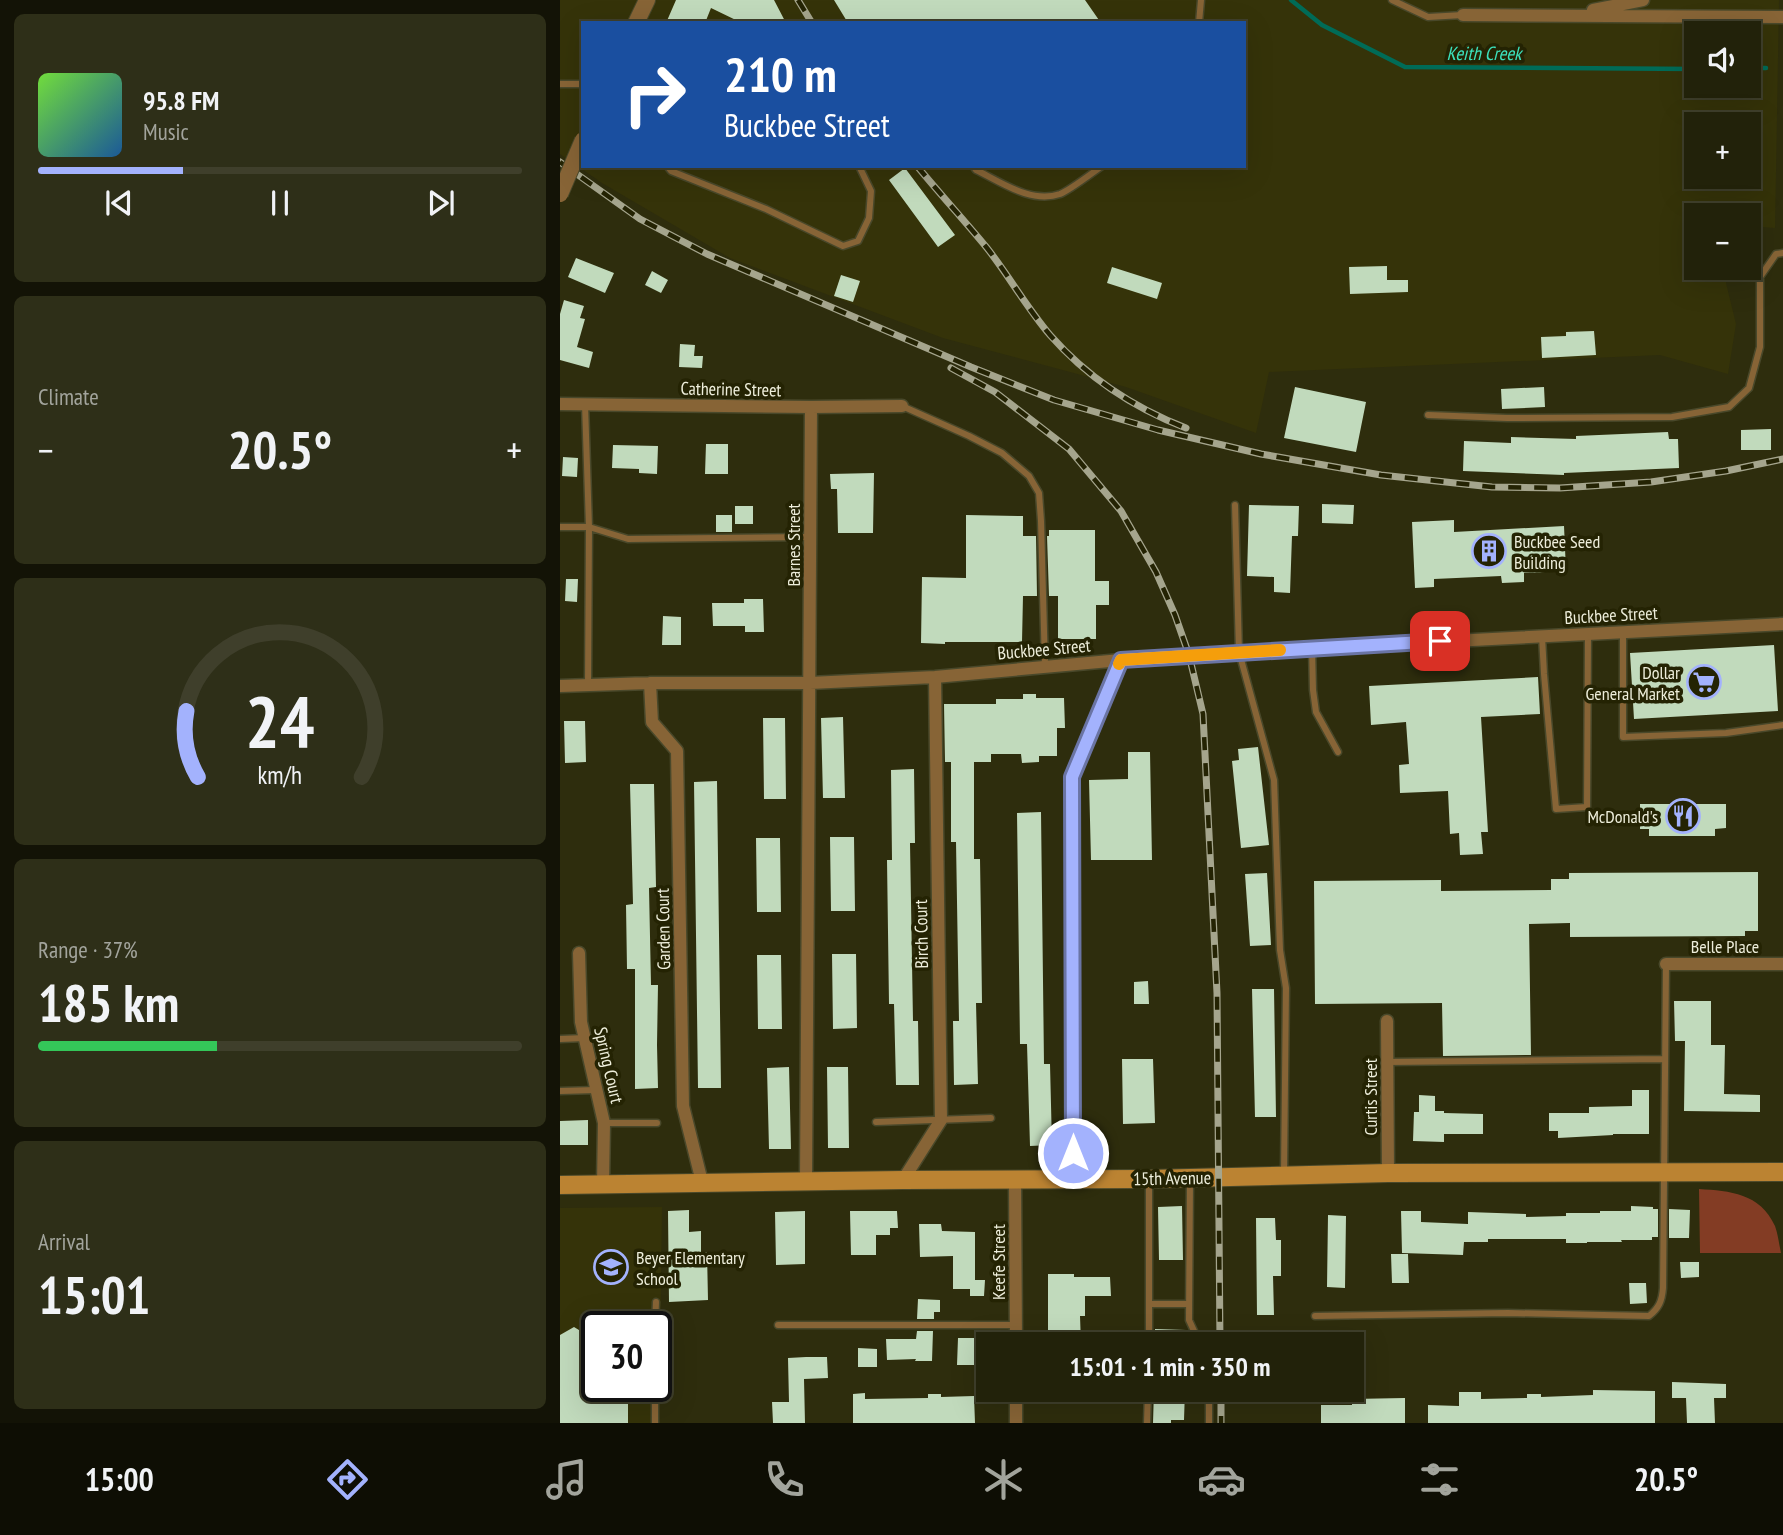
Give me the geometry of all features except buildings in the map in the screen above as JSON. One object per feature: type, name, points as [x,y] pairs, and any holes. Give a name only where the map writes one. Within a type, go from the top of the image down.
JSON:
[{"type":"main road","name":"15th Avenue","points":[[560,1185],[1149,1179],[1388,1173],[1783,1172]]},
{"type":"street","points":[[637,21],[647,0]]},
{"type":"street","points":[[1569,16],[1643,0]]},
{"type":"street","points":[[1463,15],[1783,17]]},
{"type":"street","points":[[560,194],[581,144]]},
{"type":"street","name":"Catherine Street","points":[[560,404],[902,406]]},
{"type":"street","name":"Barnes Street","points":[[810,682],[811,407]]},
{"type":"street","name":"Buckbee Street","points":[[560,686],[935,677],[1239,652],[1783,624]]},
{"type":"street","points":[[1074,1179],[1072,777],[1121,660]]},
{"type":"street","name":"Birch Court","points":[[935,677],[941,1119]]},
{"type":"street","points":[[806,1181],[810,682]]},
{"type":"street","name":"Garden Court","points":[[650,683],[652,722],[677,751],[683,1106],[702,1182]]},
{"type":"street","name":"Spring Court","points":[[579,953],[581,1022],[604,1124],[603,1184]]},
{"type":"street","name":"Belle Place","points":[[1666,964],[1783,964]]},
{"type":"street","name":"Curtis Street","points":[[1387,1021],[1388,1173]]},
{"type":"street","points":[[903,1180],[941,1119]]},
{"type":"street","name":"Keefe Street","points":[[1016,1179],[1016,1332]]},
{"type":"street","points":[[1016,1402],[1016,1423]]},
{"type":"lane","points":[[1199,21],[1200,0]]},
{"type":"lane","points":[[1392,0],[1428,17],[1463,15]]},
{"type":"lane","points":[[560,84],[581,84]]},
{"type":"lane","points":[[668,168],[766,209],[843,246],[859,241],[869,218],[871,191],[860,168]]},
{"type":"lane","points":[[974,168],[1021,193],[1042,196],[1060,194],[1099,168]]},
{"type":"lane","points":[[1428,415],[1507,418],[1672,417],[1729,407],[1749,387],[1760,346],[1759,277],[1776,254],[1783,253]]},
{"type":"lane","points":[[585,404],[589,527],[588,685]]},
{"type":"lane","points":[[902,406],[1002,453],[1029,476],[1039,493],[1045,667]]},
{"type":"lane","points":[[1236,505],[1239,652],[1274,780],[1280,950],[1286,988],[1284,1176]]},
{"type":"lane","points":[[560,527],[589,527],[628,539],[810,537]]},
{"type":"lane","points":[[1623,632],[1623,737],[1726,733],[1783,725]]},
{"type":"lane","points":[[1542,636],[1556,809],[1587,807],[1588,634]]},
{"type":"lane","points":[[1312,648],[1316,712],[1338,752]]},
{"type":"lane","points":[[1315,1316],[1508,1312],[1649,1317],[1657,1309],[1662,1300],[1663,1288],[1666,964]]},
{"type":"lane","points":[[560,1039],[585,1038]]},
{"type":"lane","points":[[1387,1062],[1664,1059]]},
{"type":"lane","points":[[560,1091],[598,1090]]},
{"type":"lane","points":[[876,1122],[991,1118]]},
{"type":"lane","points":[[604,1124],[657,1123]]},
{"type":"lane","points":[[1190,1178],[1189,1320],[1194,1332]]},
{"type":"lane","points":[[1149,1179],[1149,1332]]},
{"type":"lane","points":[[656,1302],[656,1311]]},
{"type":"lane","points":[[1149,1304],[1189,1304]]},
{"type":"lane","points":[[778,1325],[1016,1325]]},
{"type":"lane","points":[[655,1402],[655,1423]]},
{"type":"lane","points":[[1147,1423],[1148,1402]]},
{"type":"lane","points":[[1209,1402],[1209,1423]]},
{"type":"shaded area","points":[[560,0],[1779,0],[1775,228],[1761,227],[1761,203],[1684,203],[1684,280],[1726,280],[1736,324],[1728,374],[1660,355],[1269,372],[1256,433],[1126,387],[943,338],[730,258],[602,183],[560,154]]},
{"type":"shaded area","points":[[1699,1189],[1733,1193],[1753,1200],[1769,1215],[1775,1226],[1781,1253],[1700,1253]]},
{"type":"shaded area","name":"Beyer Elementary School","points":[[662,1207],[661,1311],[581,1311],[581,1402],[659,1402],[659,1423],[560,1423],[560,1208]]},
{"type":"waterway","name":"Keith Creek","points":[[1291,0],[1322,25],[1405,67],[1684,69]]},
{"type":"waterway","name":"Keith Creek","points":[[1761,68],[1766,68]]},
{"type":"railway","points":[[798,0],[811,21]]},
{"type":"railway","points":[[560,162],[640,219],[707,254],[1054,400],[1158,430],[1261,454],[1381,475],[1492,487],[1560,488],[1651,482],[1783,459]]},
{"type":"railway","points":[[919,168],[987,248],[1042,325],[1064,350],[1112,390],[1148,411],[1186,428]]},
{"type":"railway","points":[[951,368],[995,392],[1069,449],[1121,511],[1156,572],[1189,655],[1203,714],[1217,993],[1220,1332]]},
{"type":"railway","points":[[1221,1402],[1221,1423]]},
{"type":"slow traffic","points":[[1119,664],[1121,660],[1280,650]]},
{"type":"place","name":"Buckbee Seed Building","points":[[1489,551]]},
{"type":"place","name":"Dollar General Market","points":[[1704,682]]},
{"type":"place","name":"McDonald's","points":[[1683,816]]},
{"type":"place","name":"Beyer Elementary School","points":[[611,1267]]},
{"type":"route","points":[[1073,1153],[1072,777],[1121,660],[1440,641]]}]
